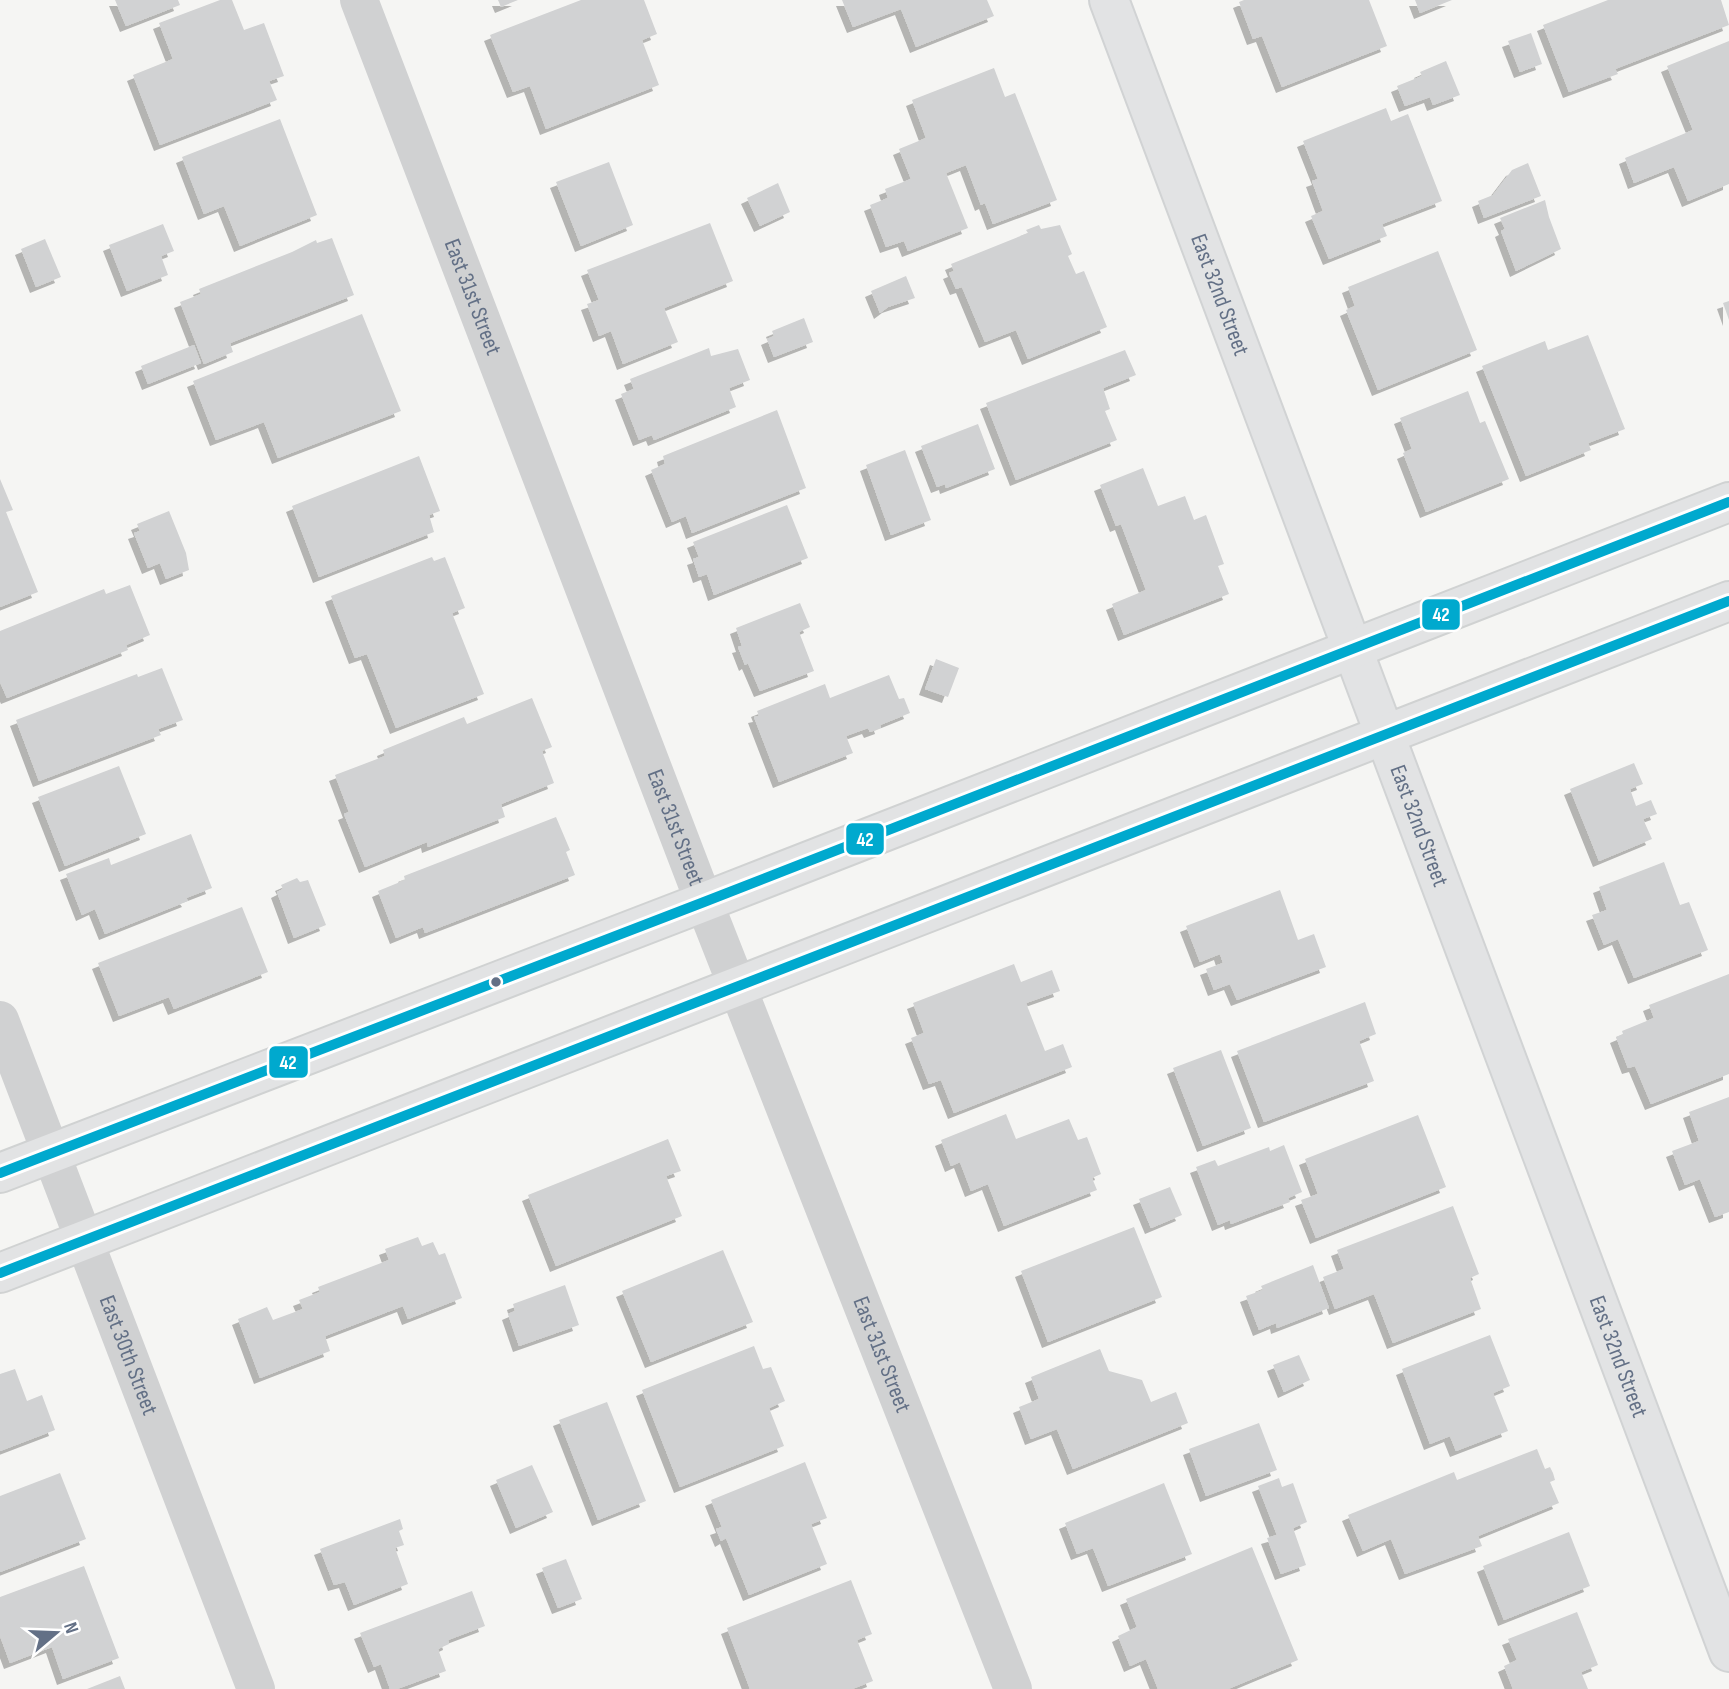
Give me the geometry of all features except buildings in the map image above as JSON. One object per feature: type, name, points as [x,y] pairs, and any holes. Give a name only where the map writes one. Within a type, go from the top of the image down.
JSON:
[{"type":"main road","name":"East 32nd Street","points":[[1109,0],[1729,1652]]},
{"type":"main road","points":[[0,1173],[1729,502]]},
{"type":"main road","points":[[0,1273],[1729,601]]},
{"type":"street","name":"East 31st Street","points":[[359,0],[704,902],[1013,1689]]},
{"type":"street","name":"East 30th Street","points":[[0,1020],[256,1689]]},
{"type":"transit line","name":"42","points":[[0,1173],[1729,502]]},
{"type":"transit line","name":"42","points":[[0,1273],[1729,601]]}]
